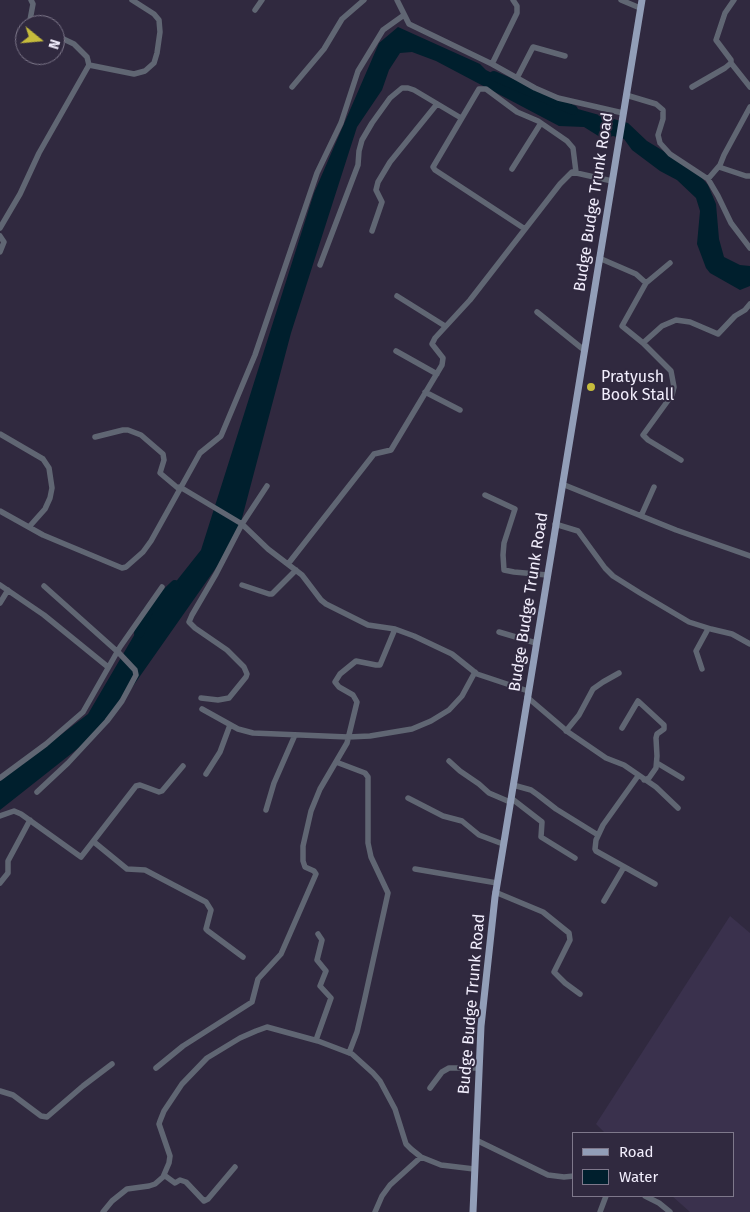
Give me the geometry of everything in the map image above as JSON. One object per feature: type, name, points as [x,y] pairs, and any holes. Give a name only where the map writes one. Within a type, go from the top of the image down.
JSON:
[{"type":"main road","name":"Budge Budge Trunk Road","points":[[473,1212],[481,1026],[495,892],[641,4]]},
{"type":"street","points":[[31,0],[33,4],[31,15]]},
{"type":"street","points":[[89,66],[134,74],[145,72],[154,63],[160,32],[159,20],[154,14],[132,0]]},
{"type":"street","points":[[255,10],[262,0]]},
{"type":"street","points":[[292,88],[324,49],[342,19],[364,0]]},
{"type":"street","points":[[397,0],[409,24],[414,27],[558,98],[622,117]]},
{"type":"street","points":[[492,64],[517,13],[517,6],[513,0]]},
{"type":"street","points":[[621,0],[641,4]]},
{"type":"street","points":[[734,0],[725,13],[716,40],[750,87]]},
{"type":"street","points":[[0,510],[69,547],[125,568],[148,546],[200,453],[221,436],[245,381],[317,173],[341,123],[358,71],[370,48],[383,30],[404,15]]},
{"type":"street","points":[[0,228],[20,194],[39,153],[89,66],[87,56],[74,44],[65,40]]},
{"type":"street","points":[[517,78],[533,47],[565,56]]},
{"type":"street","points":[[692,87],[731,63]]},
{"type":"street","points":[[320,265],[358,165],[362,140],[390,98],[402,88],[408,88],[461,118]]},
{"type":"street","points":[[525,229],[433,167],[476,92],[482,88],[517,112],[559,134],[573,148],[576,172]]},
{"type":"street","points":[[626,95],[651,102],[659,107],[664,114],[658,135],[660,144],[670,154],[708,179],[731,223],[750,248]]},
{"type":"street","points":[[372,231],[382,202],[376,190],[378,182],[390,162],[437,104]]},
{"type":"street","points":[[708,179],[719,167],[750,107]]},
{"type":"street","points":[[512,169],[541,123]]},
{"type":"street","points":[[719,167],[750,176]]},
{"type":"street","points":[[288,564],[374,454],[391,450],[442,365],[443,358],[432,344],[435,338],[470,300],[560,184],[569,174],[576,172],[612,181]]},
{"type":"street","points":[[0,236],[4,242],[0,252]]},
{"type":"street","points":[[599,258],[636,274],[646,283]]},
{"type":"street","points":[[670,263],[646,283],[622,326],[643,343],[671,371],[674,387],[672,395],[644,432],[644,438],[681,460]]},
{"type":"street","points":[[397,296],[445,326]]},
{"type":"street","points":[[643,343],[662,326],[676,320],[690,322],[718,334],[735,316],[745,310],[750,304]]},
{"type":"street","points":[[537,312],[584,350]]},
{"type":"street","points":[[396,351],[437,374]]},
{"type":"street","points":[[426,392],[460,410]]},
{"type":"street","points":[[95,438],[123,430],[141,435],[163,454],[164,460],[160,473],[180,488],[240,522],[268,549],[307,580],[326,604],[368,625],[395,629],[414,636],[452,654],[475,672],[528,694],[566,731],[606,758],[624,765],[656,787],[678,808]]},
{"type":"street","points":[[0,434],[43,460],[49,468],[52,482],[50,498],[45,510],[29,527]]},
{"type":"street","points":[[562,484],[641,516],[750,556]]},
{"type":"street","points":[[201,698],[218,700],[229,698],[247,674],[244,667],[227,650],[190,622],[192,615],[216,574],[240,522],[267,486]]},
{"type":"street","points":[[641,516],[654,488]]},
{"type":"street","points":[[485,496],[515,509],[504,543],[504,570],[547,575]]},
{"type":"street","points":[[556,524],[578,531],[599,561],[614,576],[676,615],[708,629],[732,634],[750,644]]},
{"type":"street","points":[[242,585],[272,594],[296,570]]},
{"type":"street","points":[[0,585],[44,615],[108,667]]},
{"type":"street","points":[[38,792],[107,721],[122,701],[134,680],[135,670],[118,652],[44,586]]},
{"type":"street","points":[[0,778],[77,719],[88,705],[108,667],[162,587]]},
{"type":"street","points":[[0,603],[8,590]]},
{"type":"street","points":[[156,1068],[183,1046],[252,1002],[258,978],[281,954],[316,878],[316,872],[304,865],[303,846],[311,811],[316,797],[348,737],[357,702],[356,699],[338,687],[335,682],[340,674],[356,661],[376,666],[380,664],[395,629]]},
{"type":"street","points":[[702,669],[696,651],[708,629]]},
{"type":"street","points":[[499,632],[536,643]]},
{"type":"street","points":[[202,710],[238,729],[253,732],[348,737],[370,736],[412,729],[430,721],[459,701],[475,672]]},
{"type":"street","points":[[566,731],[575,721],[593,689],[619,673]]},
{"type":"street","points":[[622,728],[636,701],[640,702],[663,724],[664,729],[657,734],[656,738],[657,763],[653,773],[644,780]]},
{"type":"street","points":[[206,774],[220,752],[230,725]]},
{"type":"street","points":[[266,810],[274,783],[295,735]]},
{"type":"street","points":[[449,761],[489,793],[510,800],[542,822],[541,837],[575,858]]},
{"type":"street","points":[[336,762],[365,773],[368,778],[368,843],[371,857],[388,892],[359,1024],[350,1053]]},
{"type":"street","points":[[657,763],[682,778]]},
{"type":"street","points":[[0,816],[14,811],[30,820],[79,857],[83,856],[136,786],[159,792],[162,791],[183,766]]},
{"type":"street","points":[[638,776],[603,825],[595,847],[596,852],[654,884]]},
{"type":"street","points":[[513,786],[531,790],[538,794],[556,809],[598,835]]},
{"type":"street","points":[[408,798],[443,816],[462,822],[480,835],[503,844]]},
{"type":"street","points":[[0,883],[8,874],[8,861],[30,820]]},
{"type":"street","points":[[94,842],[127,869],[145,870],[206,902],[211,910],[206,928],[242,957]]},
{"type":"street","points":[[604,901],[624,867]]},
{"type":"street","points":[[415,869],[497,883]]},
{"type":"street","points":[[495,892],[543,912],[569,933],[570,940],[554,972],[580,994]]},
{"type":"street","points":[[316,1040],[332,998],[320,986],[326,971],[317,960],[322,940],[318,934]]},
{"type":"street","points":[[102,1212],[127,1189],[156,1184],[164,1175],[170,1156],[160,1124],[161,1118],[182,1084],[200,1064],[240,1038],[267,1028],[316,1040],[350,1053],[363,1063],[380,1082],[395,1109],[406,1144],[421,1157],[441,1165],[474,1169]]},
{"type":"street","points":[[0,1091],[13,1095],[41,1116],[47,1117],[112,1064]]},
{"type":"street","points":[[430,1088],[442,1072],[449,1068],[479,1068]]},
{"type":"street","points":[[476,1140],[548,1174],[564,1177],[572,1176]]},
{"type":"street","points":[[375,1212],[382,1196],[390,1185],[421,1157]]},
{"type":"street","points":[[164,1175],[175,1183],[180,1180],[186,1182],[204,1201],[208,1199],[235,1167]]},
{"type":"street","points":[[600,1212],[606,1197]]},
{"type":"street","points":[[647,1197],[659,1203],[670,1212]]},
{"type":"shaded area","points":[[730,916],[750,933],[750,1212],[690,1212],[673,1197],[735,1197],[735,1132],[604,1132],[596,1124]]},
{"type":"water","points":[[398,27],[480,64],[486,70],[542,99],[628,123],[647,141],[696,171],[708,185],[716,204],[719,239],[724,257],[740,265],[750,266],[750,286],[740,290],[710,273],[706,268],[697,244],[700,211],[696,198],[677,180],[660,171],[632,150],[624,139],[613,136],[600,137],[584,127],[559,126],[436,61],[412,52],[400,53],[389,70],[382,90],[357,127],[291,333],[241,522],[218,565],[105,726],[0,810],[0,781],[88,714],[136,632],[201,550],[314,193],[379,43]]},
{"type":"waterway","points":[[494,76],[573,110]]},
{"type":"waterway","points":[[139,633],[148,611],[175,585]]},
{"type":"place","name":"Pratyush Book Stall","points":[[591,387]]}]
